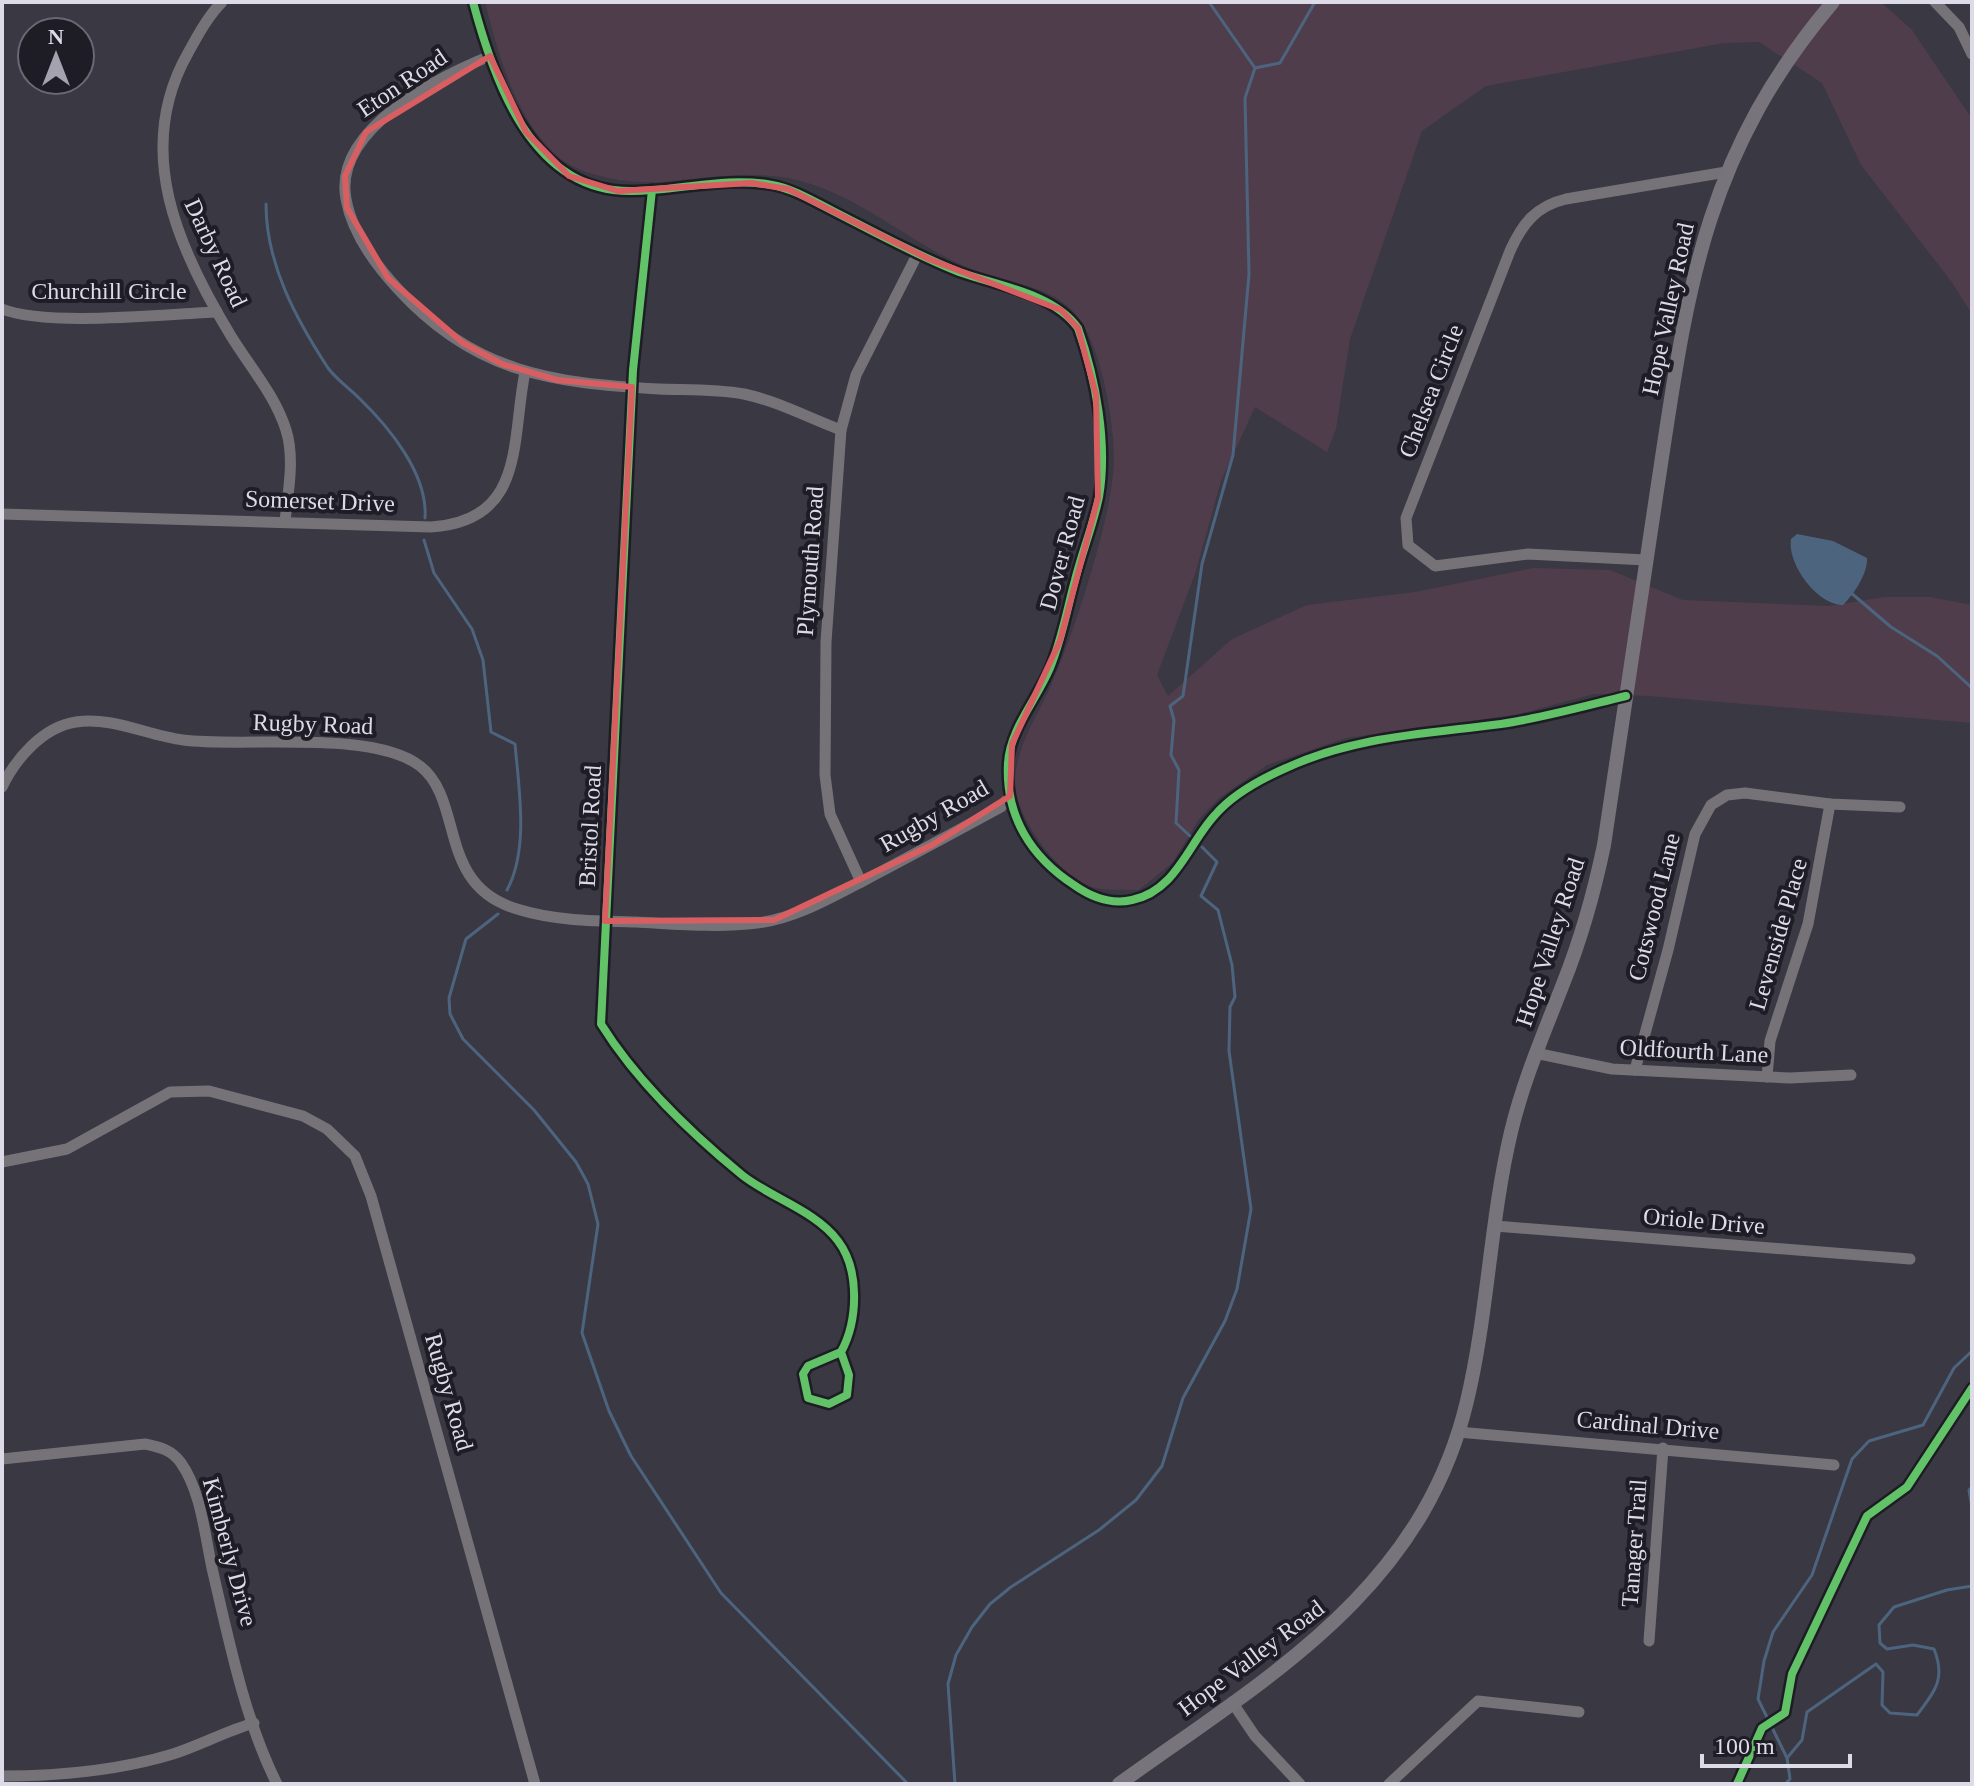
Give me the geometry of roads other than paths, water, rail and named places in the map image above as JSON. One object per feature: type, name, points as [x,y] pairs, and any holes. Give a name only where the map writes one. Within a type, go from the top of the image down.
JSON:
[{"type":"main road","name":"Hope Valley Road","points":[[1119,1784],[1309,1647],[1382,1575],[1417,1526],[1445,1470],[1471,1378],[1511,1131],[1535,1053],[1575,952],[1595,886],[1683,318],[1703,235],[1726,172],[1780,70],[1833,2]]},
{"type":"street","name":"Darby Road","points":[[222,2],[199,33],[171,90],[160,158],[175,226],[217,312],[273,398],[286,432],[289,462],[285,521]]},
{"type":"street","name":"Dover Road","points":[[473,2],[490,56],[513,111],[538,147],[560,170],[606,189],[652,190],[769,184],[801,195],[918,253],[1061,310],[1078,328],[1096,395],[1101,471],[1098,498],[1060,641],[1012,744],[1010,796],[1025,839],[1044,863],[1096,898],[1133,900],[1155,889],[1183,864],[1208,823],[1224,805],[1288,766],[1367,740],[1521,721],[1626,696]]},
{"type":"street","points":[[1935,2],[1959,27],[1972,54]]},
{"type":"street","name":"Eton Road","points":[[490,56],[447,77],[377,122],[354,149],[345,176],[345,196],[366,248],[407,299],[463,343],[525,372],[580,384],[743,394],[841,430]]},
{"type":"street","name":"Chelsea Circle","points":[[1646,560],[1528,554],[1435,566],[1408,545],[1406,518],[1510,251],[1527,220],[1544,206],[1566,199],[1726,172]]},
{"type":"street","name":"Bristol Road","points":[[652,190],[632,387],[601,1024],[640,1079],[743,1175],[837,1239],[854,1289],[851,1323],[841,1352],[849,1375],[847,1395],[829,1404],[808,1398],[803,1374],[808,1366],[841,1352]]},
{"type":"street","name":"Plymouth Road","points":[[861,882],[830,814],[825,775],[826,642],[841,430],[856,375],[918,253]]},
{"type":"street","name":"Churchill Circle","points":[[2,309],[12,313],[64,317],[217,312]]},
{"type":"street","name":"Somerset Drive","points":[[2,514],[431,527],[462,522],[480,514],[502,491],[511,473],[525,372]]},
{"type":"street","name":"Rugby Road","points":[[2,787],[33,744],[75,722],[106,724],[186,741],[387,749],[418,764],[432,781],[461,858],[482,890],[518,910],[605,921],[757,923],[821,902],[861,882],[1001,807],[1010,796]]},
{"type":"street","name":"Cotswood Lane","points":[[1635,1070],[1702,817],[1711,805],[1727,795],[1745,793],[1830,804],[1900,807]]},
{"type":"street","name":"Levenside Place","points":[[1767,1077],[1770,1041],[1808,924],[1830,804]]},
{"type":"street","name":"Oldfourth Lane","points":[[1535,1053],[1587,1066],[1635,1070],[1767,1077],[1851,1075]]},
{"type":"street","name":"Rugby Road","points":[[2,1162],[67,1149],[161,1096],[193,1090],[222,1094],[303,1116],[351,1150],[371,1196],[535,1784]]},
{"type":"street","name":"Oriole Drive","points":[[1495,1226],[1910,1259]]},
{"type":"street","name":"Cardinal Drive","points":[[1458,1432],[1834,1465]]},
{"type":"street","name":"Kimberly Drive","points":[[2,1459],[145,1444],[162,1448],[179,1460],[187,1473],[202,1522],[254,1723],[277,1784]]},
{"type":"street","name":"Tanager Trail","points":[[1649,1641],[1663,1448]]},
{"type":"street","points":[[1389,1784],[1478,1701],[1579,1712]]},
{"type":"street","points":[[1232,1702],[1263,1745],[1300,1784]]},
{"type":"street","points":[[2,1776],[65,1775],[117,1767],[175,1753],[222,1732],[254,1723]]},
{"type":"water","points":[[1797,534],[1833,541],[1867,558],[1860,583],[1843,605],[1823,598],[1799,571],[1791,549],[1791,539]]},
{"type":"waterway","points":[[1209,2],[1255,68]]},
{"type":"waterway","points":[[1255,68],[1280,63],[1315,2]]},
{"type":"waterway","points":[[1190,836],[1176,823],[1179,770],[1171,755],[1174,720],[1170,706],[1183,696],[1202,564],[1233,455],[1249,274],[1245,98],[1255,68]]},
{"type":"waterway","points":[[266,204],[271,248],[294,310],[328,368],[371,410],[404,452],[420,485],[425,518]]},
{"type":"waterway","points":[[424,540],[434,573],[472,629],[483,660],[491,732],[515,744],[520,838],[514,874],[507,890]]},
{"type":"waterway","points":[[1850,592],[1891,627],[1937,656],[1972,688]]},
{"type":"waterway","points":[[955,1784],[948,1684],[956,1655],[990,1604],[1099,1530],[1136,1500],[1162,1466],[1183,1398],[1225,1321],[1237,1289],[1251,1209],[1229,1051],[1230,1007],[1235,997],[1232,965],[1218,910],[1201,896],[1217,862],[1202,847]]},
{"type":"waterway","points":[[498,914],[466,939],[449,998],[450,1014],[463,1039],[534,1110],[576,1162],[588,1184],[598,1224],[582,1333],[609,1411],[631,1456],[721,1593],[908,1784]]},
{"type":"waterway","points":[[1787,1758],[1758,1699],[1764,1661],[1773,1632],[1812,1575],[1852,1459],[1869,1441],[1923,1425],[1954,1368],[1972,1351]]},
{"type":"waterway","points":[[1972,1487],[1969,1490],[1972,1508]]},
{"type":"waterway","points":[[1785,1784],[1790,1779],[1787,1758],[1802,1740],[1807,1712],[1876,1664],[1883,1672],[1882,1705],[1890,1713],[1917,1715],[1939,1677],[1934,1649],[1913,1645],[1887,1649],[1880,1643],[1879,1625],[1894,1607],[1947,1590],[1972,1586]]}]
